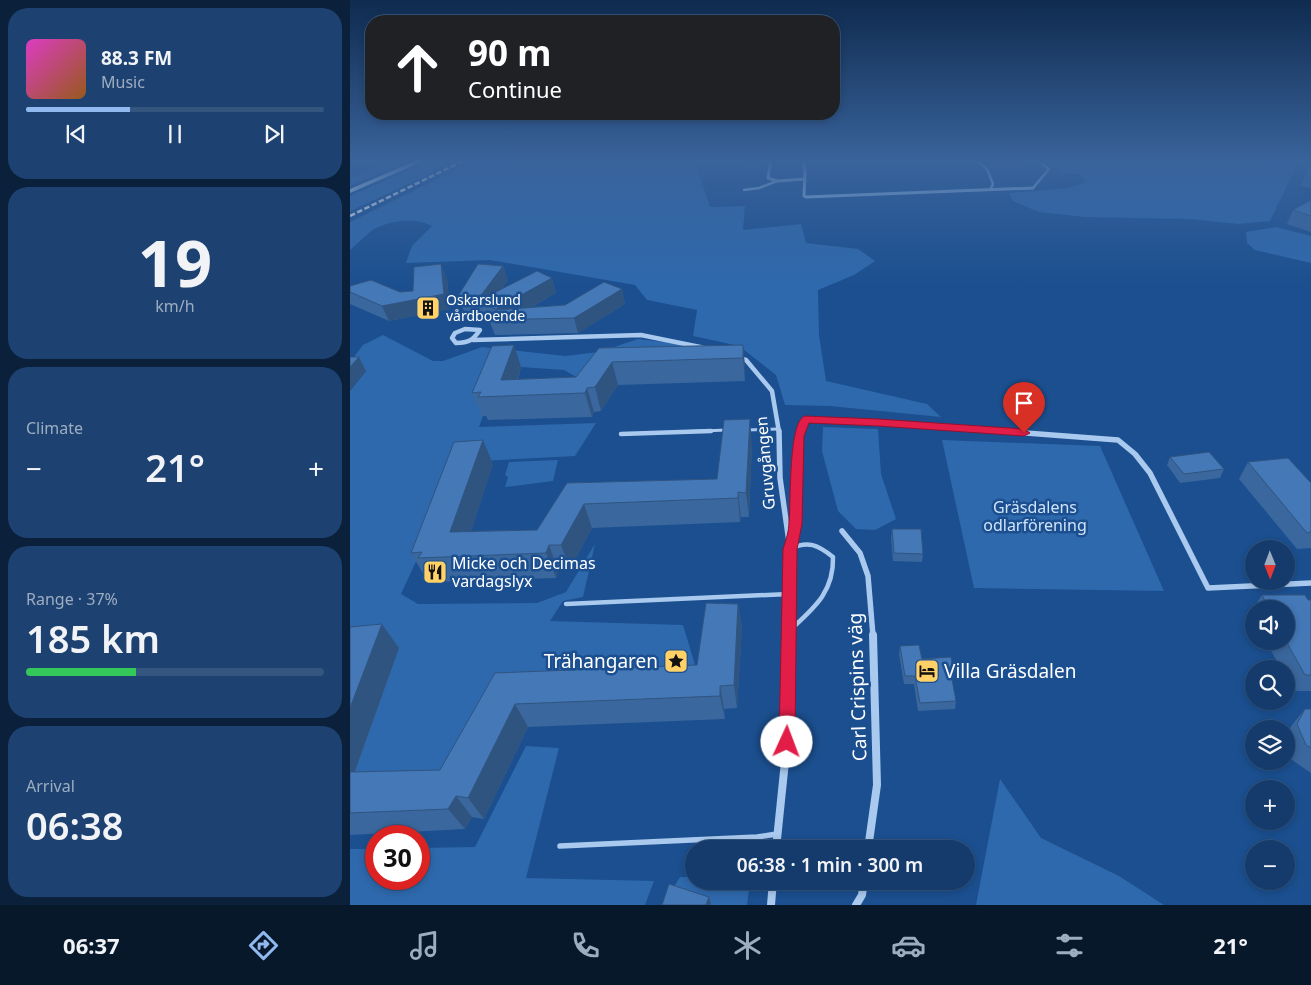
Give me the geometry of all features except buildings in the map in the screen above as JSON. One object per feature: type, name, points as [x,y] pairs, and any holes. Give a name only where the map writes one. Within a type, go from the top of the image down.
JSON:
[{"type":"street","points":[[473,340],[480,330],[465,330],[455,333],[452,338],[456,343],[467,343],[473,340],[641,335],[680,341],[710,349]]},
{"type":"street","name":"Gruvgången","points":[[728,355],[746,360],[772,391],[779,429],[780,478],[790,549],[788,594],[790,630],[787,742],[777,840]]},
{"type":"street","points":[[790,549],[796,524],[799,436],[805,419],[878,422],[1118,440],[1136,454],[1150,473],[1208,588],[1311,583]]},
{"type":"street","name":"Carl Crispins väg","points":[[842,531],[860,553],[868,576],[874,643],[877,786],[869,840]]},
{"type":"street","points":[[771,905],[772,890]]},
{"type":"street","points":[[856,905],[863,890]]},
{"type":"lane","points":[[741,430],[779,429]]},
{"type":"lane","points":[[620,434],[731,430]]},
{"type":"lane","points":[[790,549],[800,544],[816,544],[833,556],[835,570],[831,583],[818,604],[790,630]]},
{"type":"lane","points":[[566,604],[788,594]]},
{"type":"lane","points":[[560,846],[757,837],[777,834]]},
{"type":"green space","points":[[350,201],[371,201],[350,211]]},
{"type":"green space","points":[[392,201],[708,201],[710,207],[745,206],[743,230],[801,224],[806,243],[858,249],[875,261],[854,275],[818,290],[819,335],[826,381],[927,404],[941,417],[830,406],[785,405],[776,375],[739,346],[693,336],[697,310],[647,300],[635,285],[490,260],[406,263],[412,246],[432,226],[418,221],[401,221],[385,224],[371,231],[350,250],[350,222]]},
{"type":"green space","points":[[1014,201],[1280,201],[1270,221],[1238,224],[1189,219],[1085,217],[1039,212]]},
{"type":"green space","points":[[1276,227],[1311,236],[1311,263],[1255,250],[1247,243],[1246,232]]},
{"type":"green space","points":[[383,335],[433,361],[443,361],[482,347],[565,356],[599,352],[638,339],[674,343],[702,350],[580,379],[564,370],[521,367],[500,369],[479,427],[596,423],[575,456],[462,462],[401,594],[418,604],[537,603],[566,592],[595,544],[583,597],[563,601],[550,621],[683,625],[702,688],[509,696],[457,792],[350,794],[350,391],[366,371],[350,362],[363,345]]},
{"type":"green space","points":[[823,427],[878,429],[881,474],[896,519],[875,530],[856,529],[838,511],[822,451]]},
{"type":"green space","name":"Gräsdalens odlarförening","points":[[942,440],[1100,446],[1164,591],[974,588]]},
{"type":"green space","points":[[558,460],[553,481],[505,487],[508,477],[505,475],[509,462]]},
{"type":"green space","points":[[526,746],[559,748],[526,878],[654,881],[645,905],[350,905],[350,849],[365,849],[365,890],[430,890],[430,848],[475,847]]},
{"type":"green space","points":[[1000,779],[1041,838],[1119,876],[1164,905],[976,905]]},
{"type":"green space","points":[[680,877],[685,877],[685,890],[749,890],[747,905],[688,905],[667,898]]},
{"type":"railway","points":[[350,216],[380,201]]},
{"type":"place","name":"Oskarslund vårdboende","points":[[428,308]]},
{"type":"place","name":"Micke och Decimas vardagslyx","points":[[435,572]]},
{"type":"place","name":"Trähangaren","points":[[676,661]]},
{"type":"place","name":"Villa Gräsdalen","points":[[927,671]]},
{"type":"route","points":[[787,742],[790,549],[796,524],[799,436],[805,419],[878,422],[1024,433]]}]
